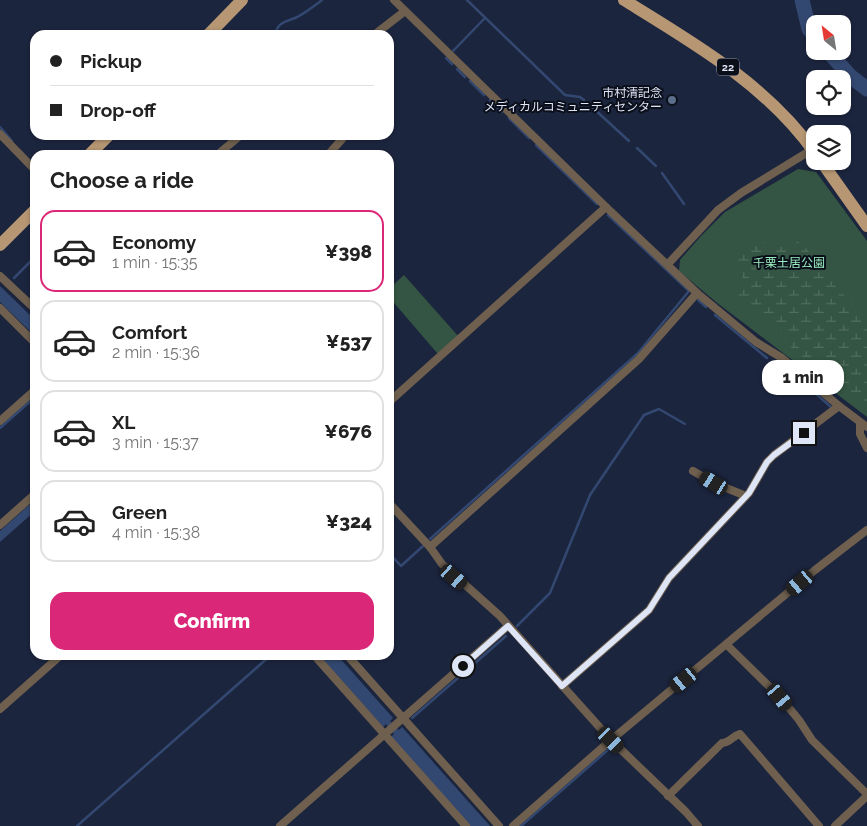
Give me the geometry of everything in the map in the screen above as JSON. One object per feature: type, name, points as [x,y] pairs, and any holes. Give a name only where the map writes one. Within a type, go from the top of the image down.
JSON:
[{"type":"main road","points":[[213,30],[242,0]]},
{"type":"main road","name":"22","points":[[624,0],[747,81],[785,115],[806,141]]},
{"type":"main road","points":[[94,150],[104,140]]},
{"type":"main road","points":[[827,170],[867,226]]},
{"type":"main road","points":[[0,245],[30,215]]},
{"type":"street","points":[[394,0],[606,208],[697,293],[756,342],[782,358],[863,425],[860,434],[867,448]]},
{"type":"street","points":[[380,30],[405,10]]},
{"type":"street","points":[[0,134],[30,165]]},
{"type":"street","points":[[223,150],[235,140]]},
{"type":"street","points":[[333,150],[342,140]]},
{"type":"street","points":[[668,264],[718,210],[742,192],[806,156]]},
{"type":"street","points":[[394,398],[606,208]]},
{"type":"street","points":[[0,276],[30,304]]},
{"type":"street","points":[[430,547],[639,359],[697,293]]},
{"type":"street","points":[[0,308],[30,338]]},
{"type":"street","points":[[0,421],[30,394]]},
{"type":"street","points":[[562,686],[649,610],[669,578],[746,496],[767,462],[839,406]]},
{"type":"street","points":[[694,471],[714,483],[746,496]]},
{"type":"street","points":[[0,524],[30,498]]},
{"type":"street","points":[[394,508],[430,547],[454,577],[500,616],[611,740],[686,812],[698,826]]},
{"type":"street","points":[[513,826],[611,740],[815,570],[867,530]]},
{"type":"street","points":[[280,826],[508,626]]},
{"type":"street","points":[[727,645],[780,697],[799,720],[812,740],[867,795],[835,826]]},
{"type":"street","points":[[0,709],[55,660]]},
{"type":"street","points":[[319,660],[390,729],[466,826]]},
{"type":"street","points":[[351,660],[499,826]]},
{"type":"street","points":[[668,796],[722,743],[727,743],[740,734],[819,826]]},
{"type":"green space","name":"千栗土居公園","points":[[798,169],[816,172],[867,241],[867,417],[716,302],[679,271],[680,260],[725,212]]},
{"type":"green space","points":[[758,238],[774,247],[789,246],[801,240],[831,281],[867,318],[867,408],[788,345],[785,337],[728,295],[741,281],[743,274],[736,256]]},
{"type":"green space","points":[[404,275],[458,336],[438,354],[394,303],[394,284]]},
{"type":"water","points":[[0,286],[30,315],[30,331],[0,302]]},
{"type":"water","points":[[30,504],[30,515],[0,542],[0,531]]},
{"type":"water","points":[[323,660],[341,660],[393,718],[390,721],[399,730],[402,727],[490,826],[470,826],[391,737],[394,734],[386,724],[383,727]]},
{"type":"waterway","points":[[276,30],[282,23],[302,14],[322,0]]},
{"type":"waterway","points":[[467,0],[565,95],[580,97],[584,100]]},
{"type":"waterway","points":[[802,0],[806,17]]},
{"type":"waterway","points":[[453,51],[485,18]]},
{"type":"waterway","points":[[446,58],[452,64]]},
{"type":"waterway","points":[[836,60],[850,76],[867,89]]},
{"type":"waterway","points":[[457,69],[465,77]]},
{"type":"waterway","points":[[470,81],[484,95]]},
{"type":"waterway","points":[[490,100],[502,112]]},
{"type":"waterway","points":[[592,107],[629,141]]},
{"type":"waterway","points":[[509,118],[529,138]]},
{"type":"waterway","points":[[0,127],[12,141]]},
{"type":"waterway","points":[[536,145],[597,204]]},
{"type":"waterway","points":[[637,148],[656,166]]},
{"type":"waterway","points":[[662,173],[684,204]]},
{"type":"waterway","points":[[430,539],[638,353],[689,291],[608,215]]},
{"type":"waterway","points":[[14,278],[30,262]]},
{"type":"waterway","points":[[698,300],[706,307]]},
{"type":"waterway","points":[[715,315],[767,358]]},
{"type":"waterway","points":[[781,363],[831,407]]},
{"type":"waterway","points":[[0,428],[30,401]]},
{"type":"waterway","points":[[517,626],[550,593],[590,495],[644,415],[659,409],[685,424]]},
{"type":"waterway","points":[[394,558],[401,566],[423,546]]},
{"type":"waterway","points":[[412,718],[506,636]]},
{"type":"waterway","points":[[77,826],[265,660]]},
{"type":"waterway","points":[[521,826],[610,748]]},
{"type":"place","name":"市村清記念 メディカルコミュニティセンター","points":[[672,100]]},
{"type":"route","points":[[463,666],[508,626],[562,686],[649,610],[669,578],[749,493],[767,462],[804,433]]}]
